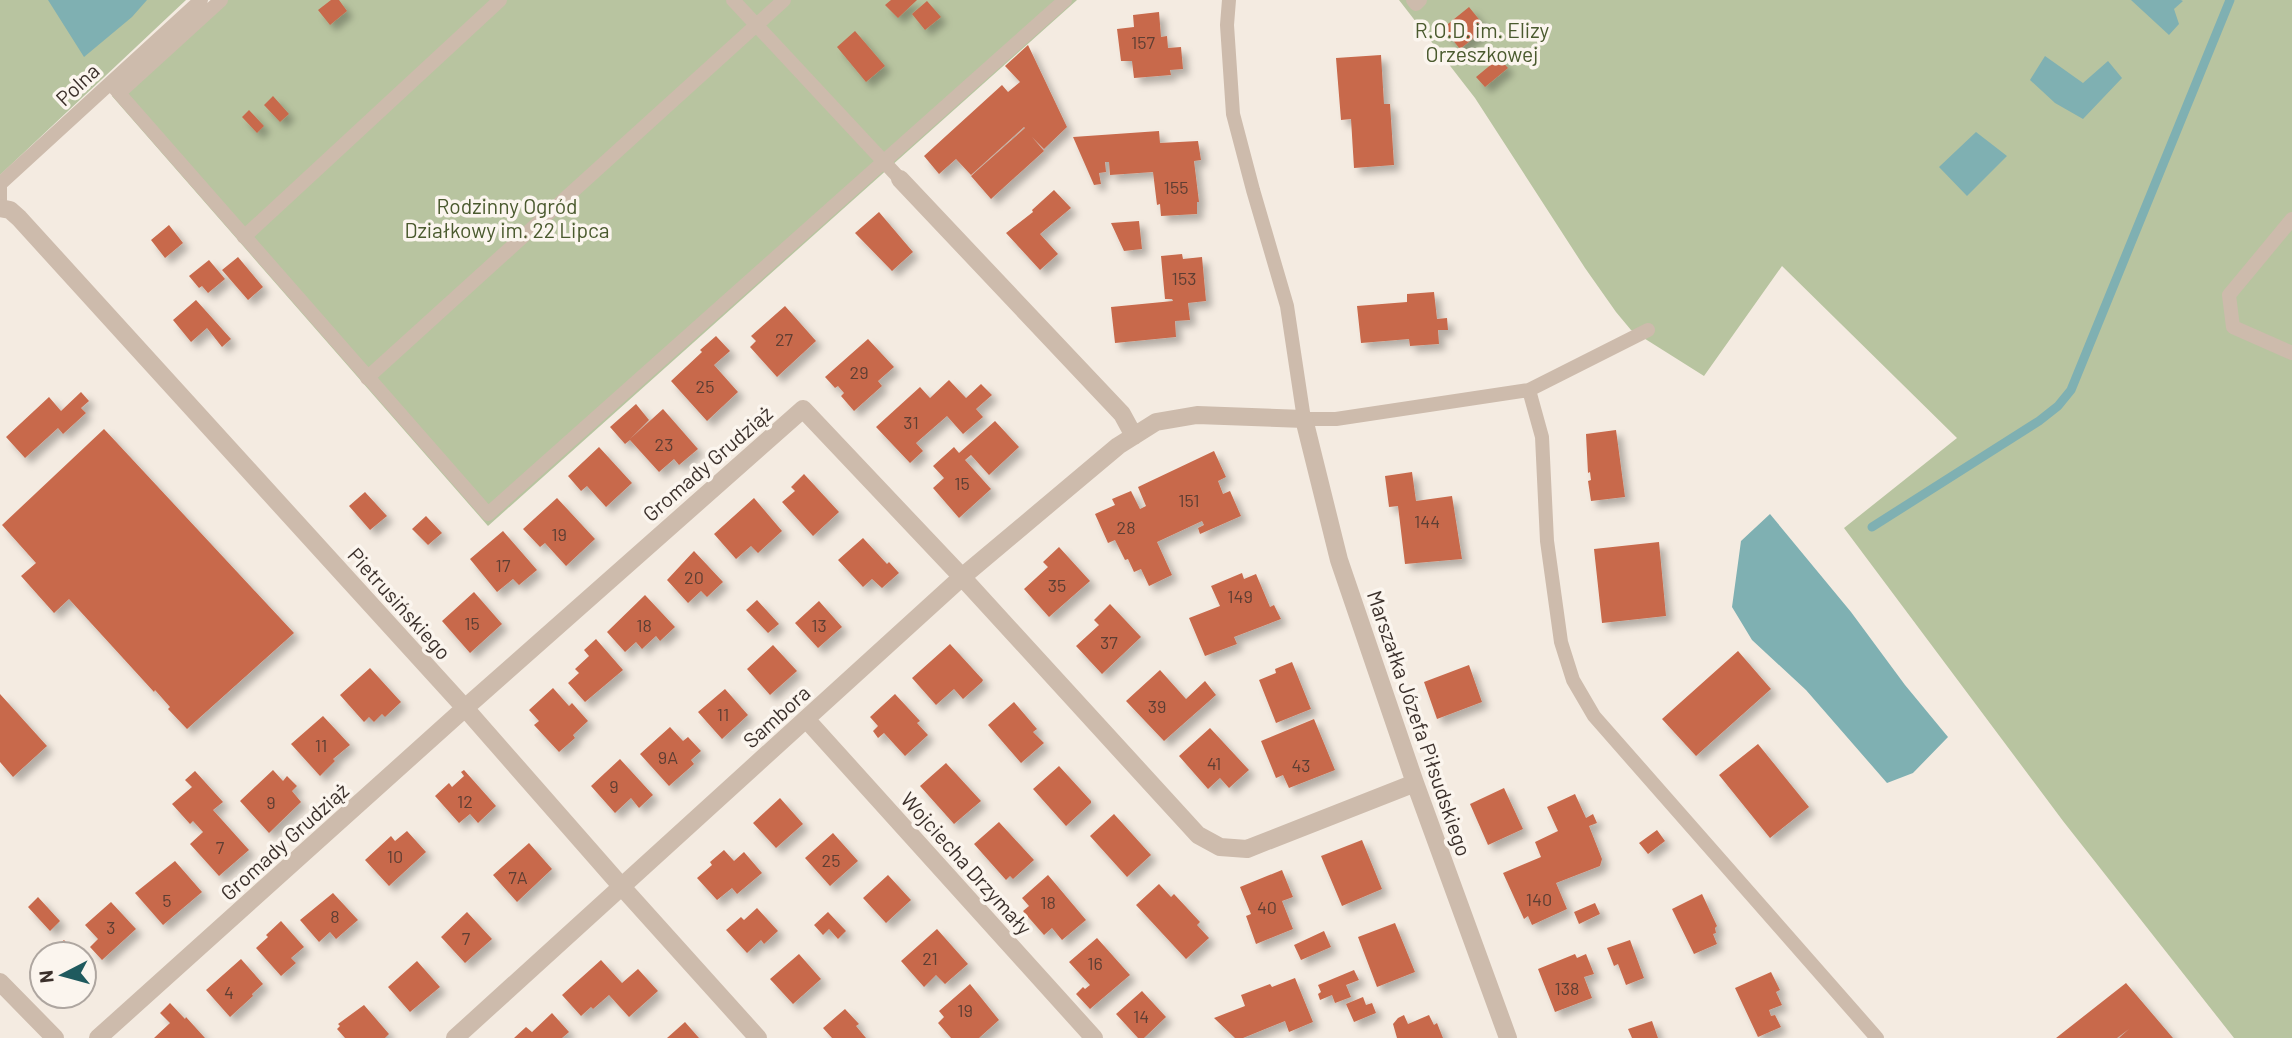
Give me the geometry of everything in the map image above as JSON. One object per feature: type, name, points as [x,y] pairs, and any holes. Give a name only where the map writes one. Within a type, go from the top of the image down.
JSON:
[{"type":"street","points":[[900,178],[1122,414],[1134,436]]},
{"type":"street","name":"Pietrusińskiego","points":[[0,208],[19,218],[465,708],[758,1038]]},
{"type":"street","name":"Gromady Grudziąż","points":[[98,1038],[803,409],[962,577],[1198,835],[1220,847],[1247,849],[1415,783]]},
{"type":"street","name":"Sambora","points":[[455,1038],[962,577],[1118,446],[1156,422],[1197,415],[1304,419]]},
{"type":"street","name":"Marszałka Józefa Piłsudskiego","points":[[1304,419],[1339,560],[1415,783],[1508,1038]]},
{"type":"street","name":"Wojciecha Drzymały","points":[[806,719],[1094,1038]]},
{"type":"street","points":[[0,982],[55,1038]]},
{"type":"lane","name":"Polna","points":[[0,208],[1,184],[115,88],[201,0]]},
{"type":"lane","points":[[221,0],[115,88],[488,514],[1065,0]]},
{"type":"lane","points":[[244,237],[500,0]]},
{"type":"lane","points":[[733,0],[900,178]]},
{"type":"lane","points":[[367,378],[784,0]]},
{"type":"lane","points":[[1229,0],[1227,25],[1233,114],[1287,306],[1304,419],[1336,419],[1530,390],[1648,330]]},
{"type":"lane","points":[[1413,0],[1416,4],[1420,0]]},
{"type":"lane","points":[[2292,219],[2229,295],[2233,327],[2292,353]]},
{"type":"lane","points":[[1530,390],[1542,437],[1547,541],[1561,642],[1573,680],[1594,716],[1877,1038]]},
{"type":"green space","points":[[0,0],[186,0],[0,175]]},
{"type":"green space","name":"Rodzinny Ogród Działkowy im. 22 Lipca","points":[[212,0],[1077,0],[488,526],[112,96],[115,87]]},
{"type":"green space","name":"R.O.D. im. Elizy Orzeszkowej","points":[[1399,0],[2292,0],[2292,1038],[2234,1038],[2063,821],[1844,528],[1957,438],[1782,266],[1704,376],[1631,330],[1585,268],[1475,98]]},
{"type":"water","points":[[48,0],[147,0],[132,17],[84,57]]},
{"type":"water","points":[[2131,0],[2183,1],[2174,9],[2179,24],[2169,35]]},
{"type":"water","points":[[2045,56],[2083,83],[2108,61],[2122,78],[2083,119],[2055,103],[2030,80]]},
{"type":"water","points":[[1976,132],[2007,156],[1967,196],[1939,167]]},
{"type":"water","points":[[1770,514],[1851,612],[1948,737],[1913,773],[1887,783],[1806,690],[1752,640],[1732,607],[1741,541]]},
{"type":"building","points":[[331,0],[339,0],[347,11],[330,25],[318,10]]},
{"type":"building","points":[[891,0],[917,0],[898,18],[885,5]]},
{"type":"building","points":[[927,1],[941,17],[925,30],[912,14]]},
{"type":"building","points":[[1469,7],[1486,28],[1460,49],[1443,28]]},
{"type":"building","points":[[1159,12],[1161,37],[1167,36],[1168,48],[1181,47],[1183,69],[1170,70],[1171,75],[1134,78],[1132,61],[1121,61],[1117,29],[1134,27],[1133,15]]},
{"type":"building","points":[[855,31],[885,66],[866,82],[837,47]]},
{"type":"building","points":[[1028,45],[1067,127],[1044,149],[1032,137],[1044,151],[991,199],[971,176],[1024,127],[971,175],[956,159],[939,174],[924,156],[1002,85],[1008,92],[1020,82],[1005,66]]},
{"type":"building","points":[[1381,55],[1384,104],[1390,104],[1394,165],[1354,168],[1351,119],[1341,120],[1336,58]]},
{"type":"building","points":[[1499,58],[1508,68],[1485,87],[1476,77]]},
{"type":"building","points":[[273,96],[289,114],[280,122],[264,105]]},
{"type":"building","points":[[249,110],[264,126],[257,133],[242,117]]},
{"type":"building","points":[[1159,131],[1160,143],[1198,141],[1201,160],[1194,161],[1199,202],[1197,214],[1161,216],[1153,172],[1110,175],[1109,162],[1105,162],[1106,172],[1099,173],[1101,184],[1094,185],[1073,137]]},
{"type":"building","points":[[1054,190],[1071,208],[1040,234],[1058,254],[1040,270],[1006,233],[1033,212],[1032,210]]},
{"type":"building","points":[[879,212],[913,252],[892,271],[855,233]]},
{"type":"building","points":[[1139,221],[1142,249],[1124,251],[1111,223]]},
{"type":"building","points":[[169,225],[183,243],[165,258],[151,240]]},
{"type":"building","points":[[1182,254],[1183,259],[1202,257],[1206,301],[1188,303],[1190,320],[1175,321],[1176,337],[1115,343],[1111,307],[1173,301],[1165,299],[1161,256]]},
{"type":"building","points":[[238,257],[263,287],[248,300],[222,270]]},
{"type":"building","points":[[209,260],[225,279],[208,293],[202,286],[199,288],[189,276]]},
{"type":"building","points":[[1434,292],[1437,319],[1447,318],[1448,330],[1438,330],[1439,344],[1410,346],[1409,339],[1361,343],[1357,306],[1407,302],[1407,294]]},
{"type":"building","points":[[196,300],[231,339],[222,347],[207,328],[191,342],[173,320]]},
{"type":"building","points":[[785,306],[816,341],[777,377],[750,347],[756,341],[751,336]]},
{"type":"building","points":[[716,336],[730,351],[714,365],[738,392],[707,421],[671,381]]},
{"type":"building","points":[[868,339],[894,367],[878,381],[882,386],[854,411],[841,396],[844,393],[825,377]]},
{"type":"building","points":[[949,380],[966,398],[981,384],[992,395],[976,409],[983,417],[963,434],[947,416],[916,443],[923,451],[910,463],[876,427],[920,387],[930,398]]},
{"type":"building","points":[[81,392],[89,401],[81,408],[86,413],[63,434],[58,428],[25,458],[6,437],[49,397],[61,411]]},
{"type":"building","points":[[636,404],[649,420],[630,439],[663,409],[698,449],[679,465],[674,459],[659,472],[630,440],[625,444],[610,427]]},
{"type":"building","points":[[995,421],[1019,447],[989,475],[971,455],[965,460],[991,489],[959,518],[933,488],[944,478],[933,466],[954,447],[959,453]]},
{"type":"building","points":[[104,429],[294,633],[187,729],[155,690],[154,692],[69,599],[54,613],[21,576],[36,563],[2,525]]},
{"type":"building","points":[[1616,430],[1625,497],[1591,501],[1586,434]]},
{"type":"building","points":[[599,447],[632,483],[606,507],[587,486],[581,491],[568,476]]},
{"type":"building","points":[[1214,451],[1226,477],[1218,481],[1223,494],[1230,491],[1241,516],[1200,534],[1198,528],[1204,525],[1202,521],[1157,542],[1172,575],[1149,586],[1141,569],[1134,572],[1128,559],[1125,560],[1115,540],[1108,543],[1095,514],[1115,505],[1112,499],[1131,491],[1140,509],[1146,506],[1138,487]]},
{"type":"building","points":[[1412,472],[1416,501],[1452,496],[1462,559],[1405,564],[1398,506],[1389,507],[1385,476]]},
{"type":"building","points":[[804,474],[839,512],[813,536],[782,502],[795,491],[791,487]]},
{"type":"building","points":[[365,492],[387,516],[370,530],[349,506]]},
{"type":"building","points":[[557,498],[595,539],[566,566],[545,543],[540,547],[523,529]]},
{"type":"building","points":[[754,498],[782,531],[758,553],[751,546],[736,559],[714,534]]},
{"type":"building","points":[[426,516],[442,533],[428,545],[412,529]]},
{"type":"building","points":[[503,531],[537,570],[519,585],[513,579],[497,592],[470,559]]},
{"type":"building","points":[[863,538],[899,573],[882,588],[872,579],[863,587],[838,560]]},
{"type":"building","points":[[1659,542],[1666,616],[1602,623],[1594,549]]},
{"type":"building","points":[[1059,547],[1090,581],[1049,617],[1024,589],[1048,567],[1043,562]]},
{"type":"building","points":[[694,551],[723,582],[707,597],[701,591],[688,603],[667,580]]},
{"type":"building","points":[[1242,573],[1244,579],[1256,574],[1270,607],[1274,605],[1281,619],[1234,637],[1237,644],[1205,656],[1189,618],[1220,606],[1211,586]]},
{"type":"building","points":[[474,592],[502,624],[470,653],[442,621]]},
{"type":"building","points":[[645,595],[675,627],[660,641],[656,636],[642,649],[636,642],[625,652],[607,632]]},
{"type":"building","points":[[757,600],[779,624],[768,633],[746,610]]},
{"type":"building","points":[[819,601],[842,627],[818,648],[795,623]]},
{"type":"building","points":[[1110,604],[1141,637],[1102,674],[1076,646],[1099,625],[1094,620]]},
{"type":"building","points":[[596,639],[623,670],[585,702],[568,683],[579,673],[575,669],[589,656],[584,650]]},
{"type":"building","points":[[950,644],[983,680],[963,699],[954,689],[936,705],[912,678]]},
{"type":"building","points":[[773,645],[797,671],[770,695],[747,669]]},
{"type":"building","points":[[1738,651],[1771,689],[1696,756],[1662,719]]},
{"type":"building","points":[[1292,662],[1311,709],[1276,723],[1259,680]]},
{"type":"building","points":[[1469,665],[1482,702],[1437,719],[1424,682]]},
{"type":"building","points":[[370,668],[401,702],[385,717],[382,714],[374,722],[369,717],[364,722],[340,695]]},
{"type":"building","points":[[1160,670],[1186,699],[1205,681],[1216,695],[1164,741],[1126,701]]},
{"type":"building","points":[[553,688],[569,706],[572,703],[588,721],[573,735],[575,738],[559,752],[534,725],[539,721],[529,710]]},
{"type":"building","points":[[725,689],[748,715],[722,739],[698,712]]},
{"type":"building","points":[[0,694],[47,746],[13,777],[0,762]]},
{"type":"building","points":[[895,694],[920,721],[917,723],[928,735],[905,756],[884,733],[878,738],[873,731],[878,726],[870,717]]},
{"type":"building","points":[[1014,702],[1037,729],[1033,732],[1044,743],[1021,763],[988,725]]},
{"type":"building","points":[[323,716],[350,745],[333,759],[335,761],[320,776],[291,744]]},
{"type":"building","points":[[1314,719],[1335,770],[1289,788],[1283,775],[1276,778],[1261,741]]},
{"type":"building","points":[[670,727],[683,741],[688,737],[701,751],[691,760],[694,764],[669,786],[640,754]]},
{"type":"building","points":[[1210,728],[1249,770],[1229,788],[1220,778],[1208,789],[1179,756]]},
{"type":"building","points":[[1758,744],[1809,807],[1770,838],[1719,775]]},
{"type":"building","points":[[620,759],[653,795],[639,808],[631,798],[615,813],[591,786]]},
{"type":"building","points":[[946,763],[981,801],[954,824],[920,786]]},
{"type":"building","points":[[1059,766],[1091,801],[1066,826],[1033,789]]},
{"type":"building","points":[[273,770],[283,781],[287,776],[297,786],[292,791],[301,802],[269,833],[240,801]]},
{"type":"building","points":[[464,770],[496,806],[478,823],[470,814],[459,823],[435,796],[449,783],[452,787],[464,776],[461,772]]},
{"type":"building","points":[[195,771],[223,802],[213,810],[249,850],[219,876],[190,844],[203,832],[193,821],[190,824],[172,804],[192,787],[185,780]]},
{"type":"building","points":[[1504,788],[1523,829],[1488,845],[1470,804]]},
{"type":"building","points":[[1575,794],[1586,818],[1593,814],[1597,823],[1589,826],[1602,859],[1600,866],[1556,883],[1567,909],[1532,925],[1528,916],[1524,919],[1503,873],[1541,857],[1535,842],[1558,831],[1547,807]]},
{"type":"building","points":[[780,798],[803,824],[776,848],[753,823]]},
{"type":"building","points":[[1114,814],[1151,855],[1127,877],[1090,836]]},
{"type":"building","points":[[999,822],[1034,860],[1013,879],[1010,876],[1006,880],[974,844]]},
{"type":"building","points":[[1657,830],[1665,841],[1648,854],[1639,843]]},
{"type":"building","points":[[407,831],[426,852],[389,886],[365,860],[391,836],[395,841]]},
{"type":"building","points":[[833,833],[858,861],[830,886],[805,858]]},
{"type":"building","points":[[1362,840],[1382,889],[1342,906],[1321,856]]},
{"type":"building","points":[[529,843],[552,869],[517,902],[493,875]]},
{"type":"building","points":[[724,850],[734,861],[744,852],[762,873],[737,894],[732,888],[717,900],[697,878]]},
{"type":"building","points":[[175,861],[202,892],[163,925],[135,893]]},
{"type":"building","points":[[1282,870],[1293,897],[1282,901],[1293,929],[1256,944],[1246,916],[1251,914],[1240,887]]},
{"type":"building","points":[[888,875],[911,900],[886,923],[863,898]]},
{"type":"building","points":[[1048,875],[1086,920],[1062,940],[1052,928],[1044,935],[1023,911],[1029,906],[1022,898]]},
{"type":"building","points":[[1159,884],[1171,897],[1174,894],[1200,922],[1197,925],[1209,938],[1186,959],[1136,905]]},
{"type":"building","points":[[333,893],[358,920],[336,939],[330,932],[319,942],[300,920]]},
{"type":"building","points":[[1702,894],[1717,926],[1716,933],[1713,934],[1717,944],[1694,954],[1672,909]]},
{"type":"building","points":[[38,897],[60,921],[50,931],[28,907]]},
{"type":"building","points":[[111,902],[136,929],[102,960],[98,956],[98,939],[85,925]]},
{"type":"building","points":[[1595,903],[1600,914],[1579,924],[1574,912]]},
{"type":"building","points":[[757,908],[778,931],[764,944],[761,940],[747,953],[726,930],[741,917],[744,920]]},
{"type":"building","points":[[467,912],[492,939],[465,963],[441,937]]},
{"type":"building","points":[[828,912],[846,931],[838,939],[829,929],[823,935],[814,925]]},
{"type":"building","points":[[281,921],[304,947],[291,958],[296,963],[281,976],[256,948]]},
{"type":"building","points":[[1395,923],[1415,972],[1377,987],[1358,937]]},
{"type":"building","points":[[937,929],[968,964],[945,984],[936,975],[924,987],[901,961]]},
{"type":"building","points":[[1324,931],[1331,947],[1301,960],[1294,945]]},
{"type":"building","points":[[1097,938],[1130,975],[1090,1009],[1076,994],[1083,987],[1085,989],[1090,985],[1069,962]]},
{"type":"building","points":[[1630,940],[1644,978],[1626,985],[1618,964],[1614,966],[1607,948]]},
{"type":"building","points":[[799,954],[821,979],[793,1004],[770,979]]},
{"type":"building","points":[[1575,954],[1577,958],[1586,954],[1594,974],[1584,977],[1592,998],[1555,1012],[1538,969]]},
{"type":"building","points":[[241,959],[263,984],[230,1017],[206,990]]},
{"type":"building","points":[[601,960],[622,983],[638,969],[658,991],[629,1017],[609,995],[581,1016],[562,995]]},
{"type":"building","points":[[417,961],[440,987],[410,1012],[388,987]]},
{"type":"building","points":[[1354,970],[1359,980],[1346,985],[1351,997],[1335,1003],[1332,995],[1320,1000],[1318,985]]},
{"type":"building","points":[[1771,972],[1780,990],[1776,992],[1782,1005],[1769,1010],[1781,1027],[1758,1037],[1735,988]]},
{"type":"building","points":[[1295,978],[1313,1022],[1289,1032],[1285,1021],[1243,1038],[1235,1038],[1214,1018],[1245,1006],[1241,995]]},
{"type":"building","points":[[2126,983],[2173,1038],[2119,1038],[2129,1029],[2117,1038],[2056,1038]]},
{"type":"building","points":[[970,984],[999,1020],[979,1038],[951,1038],[938,1023],[944,1017],[939,1011]]},
{"type":"building","points":[[1142,991],[1166,1017],[1144,1038],[1138,1038],[1116,1014]]},
{"type":"building","points":[[1363,997],[1366,1005],[1372,1003],[1376,1013],[1354,1022],[1346,1004]]},
{"type":"building","points":[[170,1003],[205,1038],[154,1038],[170,1023],[160,1013]]},
{"type":"building","points":[[364,1005],[389,1034],[385,1038],[345,1038],[337,1029],[340,1026],[338,1024]]},
{"type":"building","points":[[845,1009],[859,1024],[856,1026],[866,1038],[832,1038],[823,1028]]},
{"type":"building","points":[[552,1013],[569,1032],[562,1038],[514,1038],[526,1027],[532,1032]]},
{"type":"building","points":[[1404,1015],[1408,1024],[1429,1015],[1434,1025],[1437,1023],[1443,1038],[1397,1038],[1393,1024]]},
{"type":"building","points":[[1652,1021],[1658,1038],[1632,1038],[1628,1029]]},
{"type":"building","points":[[685,1022],[699,1038],[667,1038]]},
{"type":"waterway","points":[[1872,527],[2039,421],[2058,406],[2071,390],[2230,0]]}]
